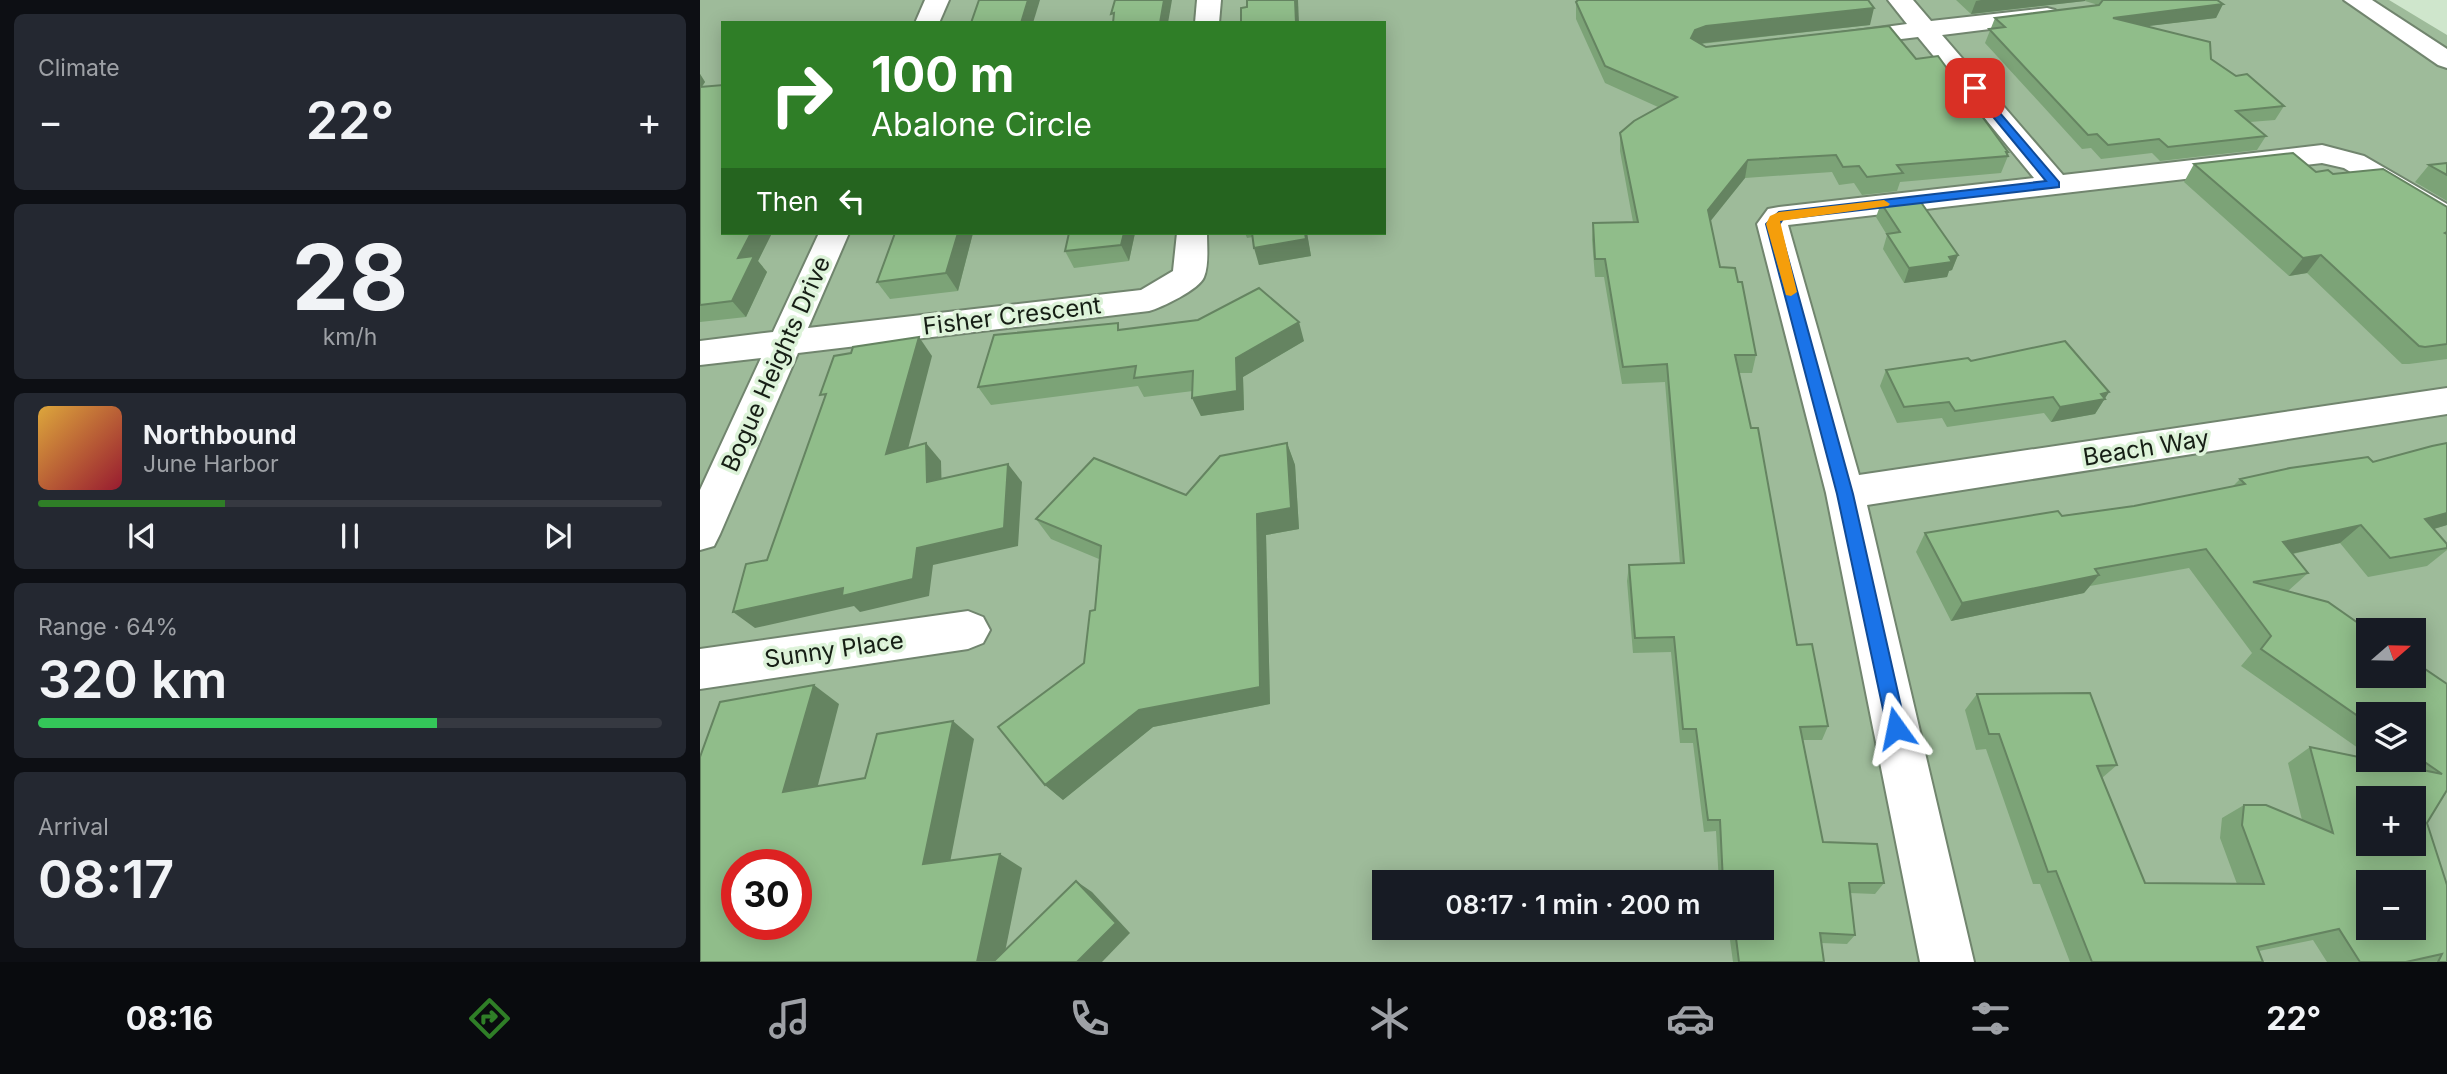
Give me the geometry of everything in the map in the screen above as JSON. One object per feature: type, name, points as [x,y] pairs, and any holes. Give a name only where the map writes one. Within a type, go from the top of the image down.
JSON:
[{"type":"street","points":[[928,21],[937,0]]},
{"type":"street","points":[[1207,21],[1209,0]]},
{"type":"street","points":[[1899,0],[2055,184]]},
{"type":"street","points":[[2356,0],[2447,60]]},
{"type":"street","points":[[1815,42],[2072,12]]},
{"type":"street","points":[[1947,962],[1845,494],[1772,224],[1774,219],[1779,216],[2322,154],[2354,162],[2447,216]]},
{"type":"street","name":"Bogue Heights Drive","points":[[700,534],[833,235]]},
{"type":"street","name":"Fisher Crescent","points":[[786,343],[1149,300],[1189,276],[1192,235]]},
{"type":"street","points":[[700,353],[786,343]]},
{"type":"street","name":"Beach Way","points":[[1845,494],[2447,401]]},
{"type":"street","name":"Sunny Place","points":[[700,670],[968,630]]},
{"type":"green space","points":[[700,0],[2389,0],[2447,35],[2447,962],[700,962]]},
{"type":"building","points":[[979,0],[1028,0],[1022,21],[972,21]]},
{"type":"building","points":[[1115,0],[1164,0],[1160,21],[1113,21],[1114,13],[1111,14]]},
{"type":"building","points":[[1247,0],[1295,0],[1296,21],[1241,21],[1241,8],[1247,7]]},
{"type":"building","points":[[1868,0],[1874,8],[1706,26],[1695,30],[1691,38],[1706,47],[1889,26],[1916,59],[1938,56],[2008,152],[2008,156],[1897,165],[1903,173],[1867,177],[1859,166],[1843,167],[1836,155],[1748,160],[1708,210],[1720,267],[1735,268],[1738,282],[1742,282],[1756,355],[1735,355],[1751,428],[1758,428],[1797,645],[1812,644],[1828,726],[1800,727],[1823,842],[1877,844],[1884,883],[1849,883],[1855,935],[1820,933],[1824,962],[1739,962],[1736,940],[1774,940],[1774,870],[1722,870],[1720,820],[1708,820],[1696,729],[1683,729],[1674,637],[1635,638],[1629,565],[1684,563],[1667,364],[1623,367],[1605,259],[1595,259],[1593,223],[1638,222],[1620,133],[1634,121],[1677,97],[1605,66],[1576,2]]},
{"type":"building","points":[[2103,0],[2217,0],[2223,4],[2113,18],[2210,42],[2211,59],[2236,76],[2247,74],[2284,106],[2236,111],[2266,136],[2168,147],[2159,139],[2108,145],[2097,134],[2088,135],[1989,29],[2005,27],[1995,18],[2099,5]]},
{"type":"building","points":[[721,85],[721,235],[750,235],[738,258],[754,256],[732,301],[700,305],[700,87]]},
{"type":"building","points":[[2293,153],[2316,172],[2328,170],[2333,174],[2383,169],[2447,207],[2447,344],[2419,346],[2321,255],[2303,258],[2194,164]]},
{"type":"building","points":[[2447,163],[2447,175],[2429,165]]},
{"type":"building","points":[[1918,198],[1958,255],[1949,257],[1952,262],[1909,268],[1887,234],[1900,232],[1881,203]]},
{"type":"building","points":[[894,235],[957,235],[946,273],[877,282]]},
{"type":"building","points":[[1069,235],[1124,235],[1121,245],[1065,251]]},
{"type":"building","points":[[1252,235],[1305,235],[1306,239],[1254,248]]},
{"type":"building","points":[[1259,288],[1299,322],[1236,358],[1237,391],[1192,398],[1193,371],[1134,378],[1136,366],[978,387],[994,335],[1118,323],[1118,330],[1198,320]]},
{"type":"building","points":[[919,337],[886,454],[926,443],[927,482],[1008,464],[1004,528],[917,548],[913,579],[842,596],[843,588],[733,612],[746,564],[767,560],[826,394],[820,395],[834,356],[851,353],[853,347]]},
{"type":"building","points":[[2065,341],[2109,392],[2101,394],[2105,399],[2060,407],[2053,397],[1955,411],[1949,402],[1904,407],[1886,370],[1968,358],[1971,361]]},
{"type":"building","points":[[1287,443],[1291,508],[1257,514],[1260,687],[1139,710],[1045,785],[998,727],[1084,663],[1090,611],[1095,610],[1101,546],[1036,519],[1094,458],[1186,495],[1220,456]]},
{"type":"building","points":[[2447,443],[2447,513],[2425,519],[2447,544],[2447,548],[2390,558],[2361,525],[2283,542],[2308,573],[2253,582],[2328,602],[2356,622],[2356,688],[2426,688],[2426,670],[2447,684],[2447,790],[2427,823],[2447,885],[2447,962],[2438,962],[2442,954],[2406,962],[2360,962],[2339,929],[2257,947],[2263,962],[2092,962],[2056,871],[2048,872],[1999,734],[1989,734],[1977,694],[2090,693],[2117,765],[2097,766],[2145,883],[2264,884],[2242,825],[2244,805],[2266,805],[2333,833],[2310,747],[2356,756],[2356,772],[2426,771],[2442,774],[2426,763],[2426,702],[2356,702],[2356,715],[2261,649],[2271,636],[2206,549],[2095,569],[2099,575],[1962,603],[1925,533],[2058,511],[2062,516],[2134,506],[2245,484],[2240,479],[2290,468],[2368,457],[2373,462]]},
{"type":"building","points":[[814,685],[783,792],[865,778],[877,734],[953,721],[923,864],[1000,854],[977,962],[700,962],[700,757],[720,702]]},
{"type":"building","points":[[1076,881],[1116,923],[1077,962],[993,962]]},
{"type":"slow traffic","points":[[1791,292],[1772,224],[1774,219],[1779,216],[1884,204]]},
{"type":"route","points":[[1896,728],[1845,494],[1772,224],[1779,216],[2055,184],[1975,88]]}]
